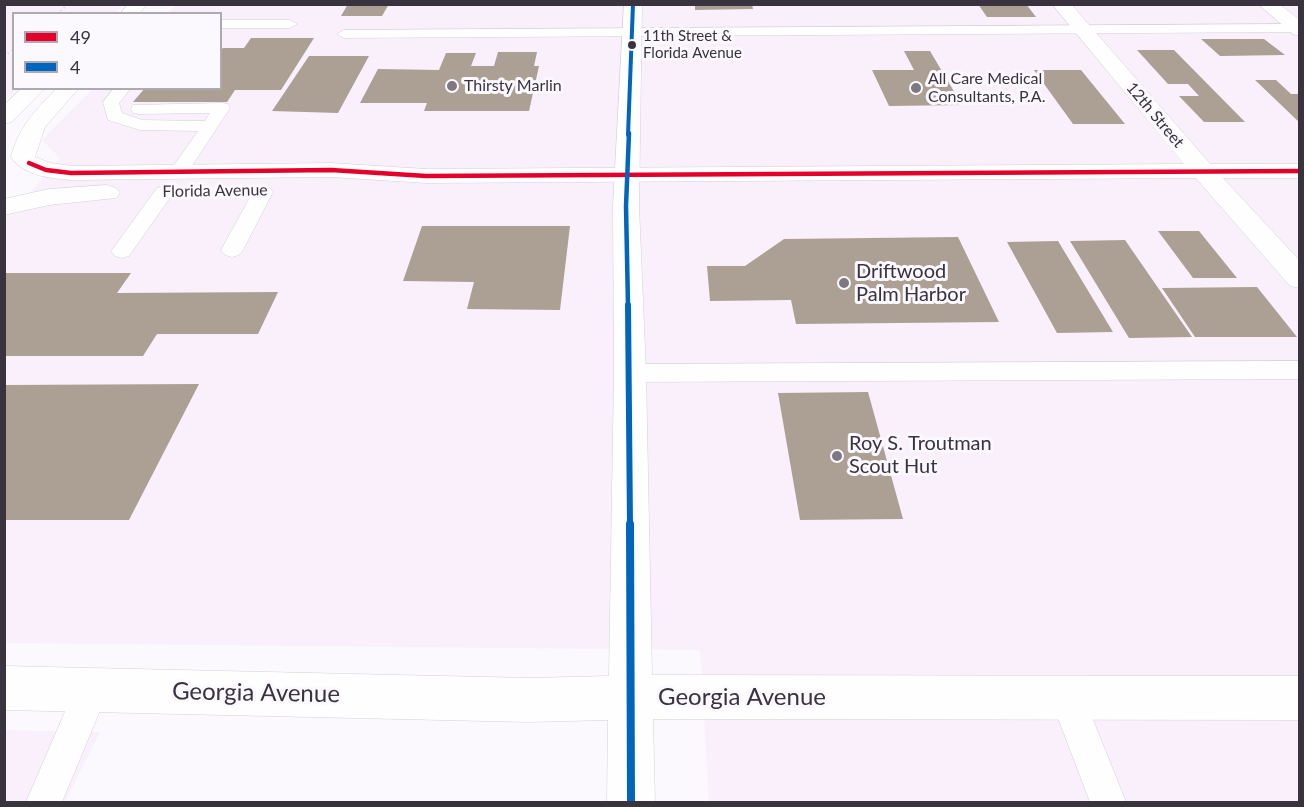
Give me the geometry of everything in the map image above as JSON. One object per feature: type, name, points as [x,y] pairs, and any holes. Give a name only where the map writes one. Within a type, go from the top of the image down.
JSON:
[{"type":"main road","points":[[631,802],[627,175],[633,4]]},
{"type":"main road","name":"12th Street","points":[[1060,4],[1299,279]]},
{"type":"main road","points":[[1267,4],[1298,29]]},
{"type":"main road","points":[[4,117],[33,90]]},
{"type":"main road","points":[[4,205],[26,182],[32,168],[19,157],[33,126],[67,90]]},
{"type":"main road","name":"Florida Avenue","points":[[19,157],[46,170],[71,173],[331,170],[426,176],[1299,171]]},
{"type":"main road","name":"Florida Avenue","points":[[4,205],[48,196],[87,193],[263,192],[426,176]]},
{"type":"main road","name":"Georgia Avenue","points":[[4,688],[530,699],[630,697],[1299,698]]},
{"type":"lane","points":[[222,24],[290,24]]},
{"type":"lane","points":[[344,34],[1298,29]]},
{"type":"lane","points":[[121,90],[111,102],[114,116],[137,111],[140,125],[210,126],[179,171]]},
{"type":"lane","points":[[122,251],[164,192]]},
{"type":"lane","points":[[232,250],[263,192]]},
{"type":"lane","points":[[630,373],[1299,370]]},
{"type":"lane","points":[[44,802],[92,689]]},
{"type":"lane","points":[[1067,697],[1108,802]]},
{"type":"shaded area","points":[[5,4],[124,4],[115,12],[12,12],[12,90],[17,90],[5,101]]},
{"type":"shaded area","points":[[176,5],[1299,5],[1299,802],[709,802],[700,650],[5,643],[5,216],[15,210],[60,158],[42,140],[92,90],[222,90],[222,12],[168,12]]},
{"type":"shaded area","points":[[4,730],[100,732],[65,802],[5,802]]},
{"type":"building","points":[[348,4],[389,4],[382,16],[341,16]]},
{"type":"building","points":[[695,4],[752,4],[753,9],[695,10]]},
{"type":"building","points":[[978,4],[1026,4],[1036,17],[987,17]]},
{"type":"building","points":[[251,38],[314,38],[281,90],[235,90],[227,102],[133,102],[143,90],[222,90],[222,49],[244,48]]},
{"type":"building","points":[[1201,39],[1264,39],[1285,55],[1220,56]]},
{"type":"building","points":[[1137,50],[1174,50],[1245,122],[1204,122],[1179,96],[1199,96],[1188,84],[1168,84]]},
{"type":"building","name":"All Care Medical Consultants, P.A.","points":[[904,51],[930,51],[962,105],[889,106],[872,70],[914,70]]},
{"type":"building","name":"Thirsty Marlin","points":[[498,52],[537,52],[534,66],[539,66],[529,111],[424,111],[427,103],[360,103],[378,69],[439,70],[446,53],[476,53],[471,66],[494,66]]},
{"type":"building","points":[[309,56],[369,56],[338,113],[272,111]]},
{"type":"building","points":[[1034,70],[1081,70],[1125,124],[1073,124]]},
{"type":"building","points":[[1255,80],[1276,80],[1291,94],[1300,94],[1300,123]]},
{"type":"building","points":[[422,226],[570,226],[560,310],[467,309],[474,282],[403,281]]},
{"type":"building","points":[[1158,231],[1199,231],[1237,278],[1193,278]]},
{"type":"building","name":"Driftwood Palm Harbor","points":[[958,237],[999,322],[796,324],[791,300],[710,301],[707,266],[745,266],[784,239]]},
{"type":"building","points":[[1125,240],[1192,337],[1129,338],[1070,241]]},
{"type":"building","points":[[1058,241],[1113,332],[1057,333],[1007,242]]},
{"type":"building","points":[[6,273],[131,273],[117,293],[278,292],[258,334],[157,334],[143,356],[5,356]]},
{"type":"building","points":[[1257,287],[1297,337],[1195,337],[1162,288]]},
{"type":"building","points":[[199,384],[129,520],[4,520],[4,385]]},
{"type":"building","name":"Roy S. Troutman Scout Hut","points":[[868,392],[903,519],[800,520],[778,393]]},
{"type":"transit line","name":"4","points":[[631,802],[630,373],[626,206],[633,4]]},
{"type":"transit line","name":"49","points":[[29,163],[46,170],[71,173],[331,170],[426,176],[1300,171]]},
{"type":"place","name":"11th Street & Florida Avenue","points":[[632,45]]},
{"type":"place","name":"Thirsty Marlin","points":[[452,86]]},
{"type":"place","name":"All Care Medical Consultants, P.A.","points":[[916,88]]},
{"type":"place","name":"Driftwood Palm Harbor","points":[[844,283]]},
{"type":"place","name":"Roy S. Troutman Scout Hut","points":[[837,456]]}]
